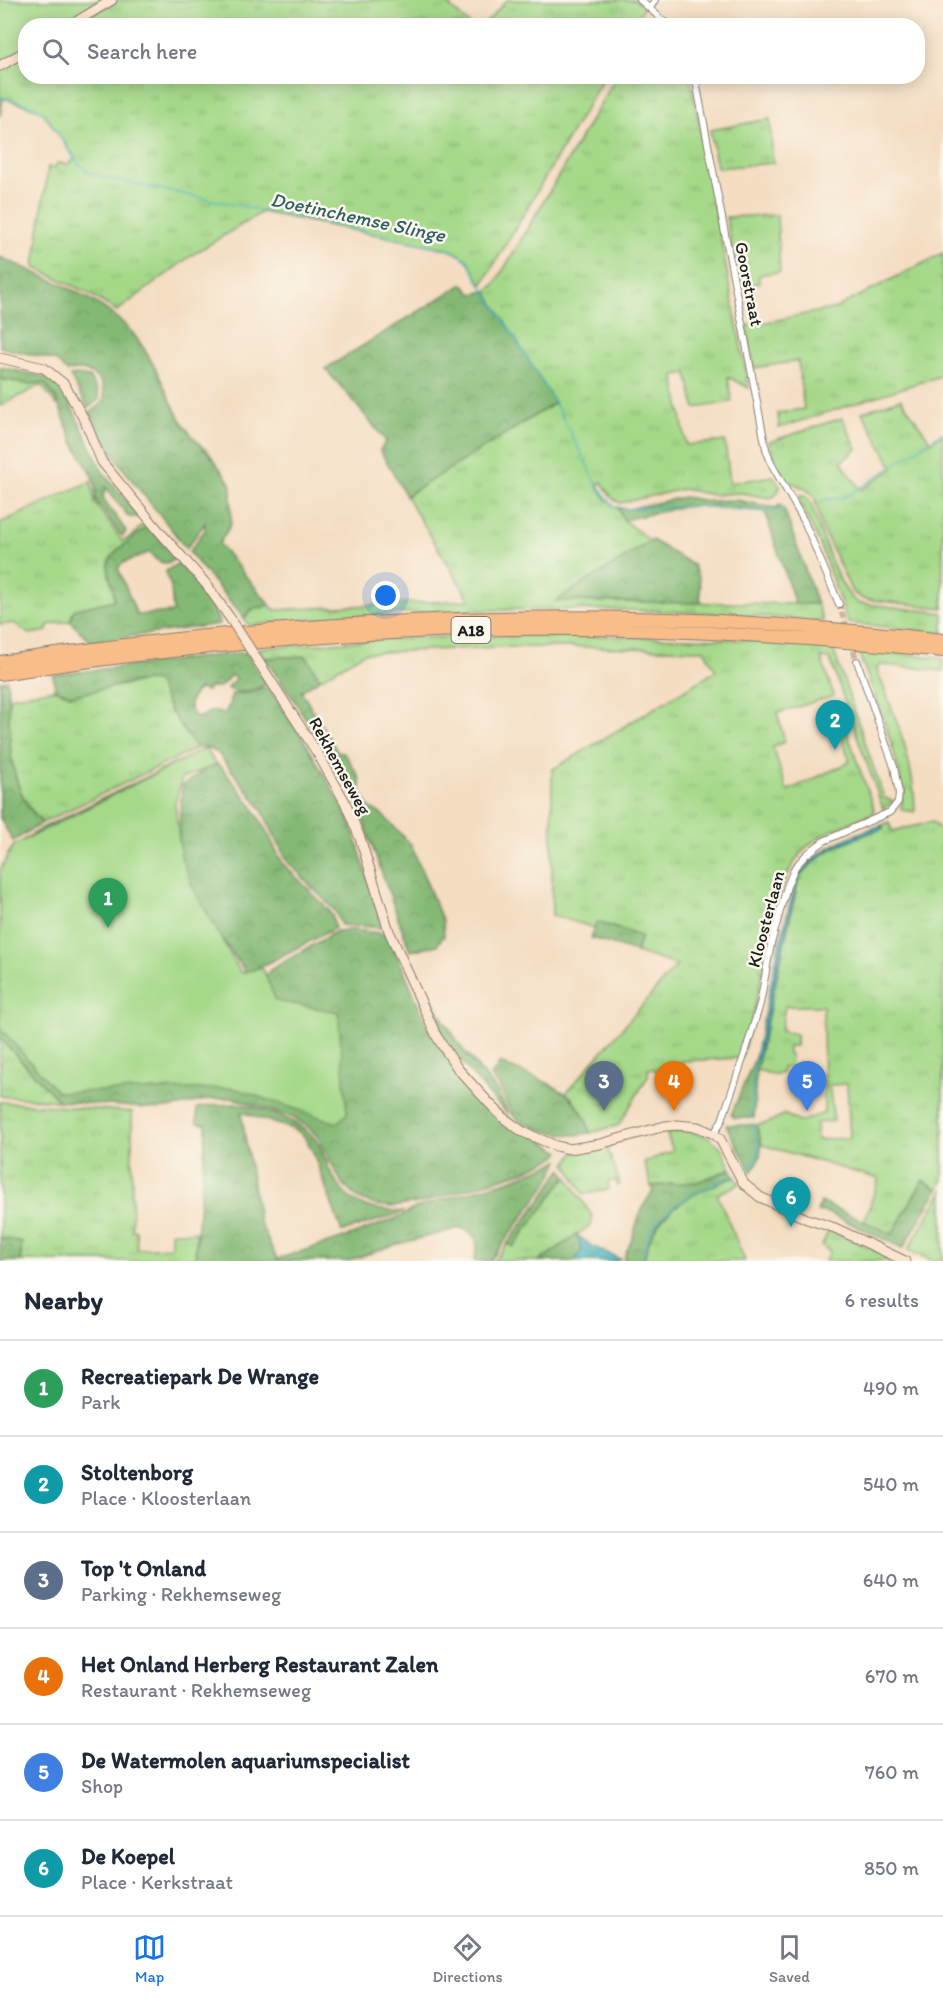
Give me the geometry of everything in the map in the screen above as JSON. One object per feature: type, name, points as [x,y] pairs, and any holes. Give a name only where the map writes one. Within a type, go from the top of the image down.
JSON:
[{"type":"highway","name":"A18","points":[[0,662],[139,643],[261,630],[510,618],[718,621],[835,629],[943,640]]},
{"type":"highway","name":"A18","points":[[0,674],[138,654],[263,642],[506,629],[718,633],[943,651]]},
{"type":"street","points":[[82,18],[112,0]]},
{"type":"street","points":[[640,0],[661,18]]},
{"type":"street","points":[[650,8],[655,0]]},
{"type":"street","points":[[0,66],[18,56]]},
{"type":"street","name":"Goorstraat","points":[[697,84],[766,449],[772,465],[789,492],[816,545],[838,604]]},
{"type":"street","name":"Rekhemseweg","points":[[0,358],[44,368],[56,375],[64,384],[85,421],[102,462],[206,584],[230,618],[318,754],[345,802],[360,838],[389,931],[437,1036],[458,1069],[489,1103],[523,1132],[556,1146],[570,1149],[622,1139],[665,1126],[698,1127],[714,1134]]},
{"type":"street","name":"Kloosterlaan","points":[[714,1134],[722,1120],[746,1053],[760,1004],[776,925],[795,867],[824,841],[890,812],[898,802],[899,793],[894,767],[857,661]]},
{"type":"street","points":[[714,1134],[726,1148],[744,1184],[760,1197],[807,1219],[835,1228],[905,1261]]},
{"type":"green space","points":[[0,0],[104,0],[74,18],[18,18],[18,51],[0,63]]},
{"type":"green space","points":[[117,0],[443,0],[462,18],[87,18]]},
{"type":"green space","points":[[507,0],[635,0],[644,7],[637,18],[490,18]]},
{"type":"green space","points":[[18,57],[18,84],[600,84],[482,285],[469,263],[462,256],[447,249],[262,212],[192,255],[117,311],[88,293],[34,267],[48,167],[55,168],[57,163],[68,164],[75,158],[44,114],[37,109],[3,98],[0,117],[0,69]]},
{"type":"green space","points":[[612,84],[691,84],[749,388],[728,377],[732,402],[695,408],[687,373],[674,375],[686,445],[725,441],[730,483],[773,476],[780,486],[779,490],[775,496],[770,498],[741,493],[712,495],[683,489],[620,503],[611,497],[602,482],[597,485],[606,499],[618,508],[624,520],[650,541],[557,601],[817,604],[823,621],[667,611],[563,609],[407,613],[248,625],[244,618],[249,612],[266,605],[270,605],[275,610],[470,600],[406,496],[555,403],[486,291],[494,285]]},
{"type":"green space","points":[[770,119],[773,163],[717,168],[710,130]]},
{"type":"green space","points":[[777,215],[780,272],[759,275],[759,283],[739,286],[726,217]]},
{"type":"green space","points":[[943,253],[943,375],[779,428],[778,413],[804,409],[798,361],[754,368],[746,326],[836,308]]},
{"type":"green space","points":[[0,257],[90,300],[107,310],[135,336],[154,366],[181,421],[206,449],[231,484],[231,524],[219,544],[270,605],[252,609],[244,618],[189,552],[205,530],[205,523],[186,549],[135,484],[110,450],[90,413],[104,401],[102,386],[94,375],[82,370],[67,372],[55,360],[0,347]]},
{"type":"green space","points":[[463,284],[472,294],[486,291],[555,403],[406,496],[380,450],[386,441],[325,369]]},
{"type":"green space","points":[[0,367],[46,377],[58,384],[66,395],[103,472],[140,517],[129,517],[105,487],[103,498],[126,531],[123,536],[96,500],[95,484],[91,473],[73,442],[56,398],[44,383],[28,384],[0,379]]},
{"type":"green space","points":[[70,376],[89,377],[98,393],[99,399],[88,408]]},
{"type":"green space","points":[[0,379],[28,384],[44,383],[59,404],[57,405],[41,385],[0,406]]},
{"type":"green space","points":[[901,399],[931,442],[943,434],[943,608],[863,599],[852,592],[822,527],[814,496],[806,489],[786,480],[780,471],[769,442],[842,418],[857,449],[841,462],[861,490],[893,468],[862,412]]},
{"type":"green space","points":[[91,481],[95,503],[122,541],[132,536],[144,523],[148,526],[118,550],[109,570],[115,600],[74,610],[70,621],[48,625],[47,631],[29,634],[14,623],[0,625],[0,523]]},
{"type":"green space","points":[[800,496],[810,501],[836,572],[850,596],[858,603],[943,613],[943,633],[848,623],[819,542],[798,499]]},
{"type":"green space","points":[[684,497],[709,501],[737,500],[775,508],[780,505],[784,509],[817,604],[795,604],[763,511],[681,507],[624,520],[618,508],[628,509]]},
{"type":"green space","points":[[148,526],[176,558],[165,563],[156,559],[150,552],[123,563],[118,568],[137,615],[173,612],[171,586],[166,571],[180,562],[204,587],[220,624],[91,642],[70,621],[74,610],[114,600],[108,571],[109,561],[118,550]]},
{"type":"green space","points":[[652,540],[693,565],[699,578],[701,603],[556,601]]},
{"type":"green space","points":[[473,636],[728,639],[832,646],[884,798],[894,801],[883,809],[830,659],[821,658],[834,696],[777,713],[785,742],[773,747],[787,791],[850,762],[841,734],[847,732],[875,812],[818,838],[802,852],[794,863],[777,903],[741,1058],[682,1061],[682,1065],[668,1065],[667,1073],[648,1069],[648,1076],[619,1125],[590,1133],[573,1099],[566,1093],[677,965],[636,952],[641,937],[597,922],[595,928],[552,915],[552,770],[716,671],[704,650],[496,647],[364,653],[320,679],[306,656],[264,658],[258,648]]},
{"type":"green space","points":[[858,650],[943,658],[943,671],[885,665],[879,665],[877,670],[908,757],[915,812],[901,808],[902,793],[894,753]]},
{"type":"green space","points":[[246,652],[266,684],[257,689],[237,692],[227,688],[236,679],[231,675],[220,687],[209,687],[207,691],[200,689],[196,692],[191,699],[191,711],[198,718],[212,711],[224,714],[232,694],[248,693],[267,687],[271,691],[307,745],[342,806],[354,833],[383,928],[341,925],[336,912],[287,861],[261,808],[218,753],[207,747],[197,748],[185,733],[158,683],[150,681],[129,683],[73,695],[55,689],[53,675]]},
{"type":"green space","points":[[306,656],[320,679],[301,691],[337,751],[343,753],[349,760],[360,779],[361,792],[369,807],[383,815],[411,845],[443,922],[444,936],[437,945],[410,951],[351,787],[343,779],[294,700],[264,658]]},
{"type":"green space","points":[[7,680],[10,744],[15,774],[27,804],[42,823],[13,841],[0,818],[0,681]]},
{"type":"green space","points":[[140,682],[158,683],[170,711],[197,748],[42,823],[27,804],[12,765],[8,725],[9,697],[55,689],[71,695]]},
{"type":"green space","points":[[206,748],[216,765],[182,778],[175,803],[181,857],[194,890],[241,973],[262,967],[276,1001],[338,1012],[347,1114],[337,1123],[234,1088],[57,1092],[0,1028],[0,870],[14,845]]},
{"type":"green space","points":[[207,756],[222,768],[250,803],[283,864],[327,908],[332,915],[335,928],[247,974],[193,897],[178,850],[182,786],[201,772],[207,764],[29,863],[8,854],[15,846],[40,829],[178,762]]},
{"type":"green space","points":[[889,822],[892,831],[932,822],[943,832],[943,1180],[938,1189],[923,1180],[892,1235],[864,1222],[879,1179],[762,1145],[756,1125],[768,1123],[784,1114],[800,1122],[824,1113],[823,1006],[785,1006],[781,1031],[796,1034],[796,1046],[788,1046],[788,1054],[791,1055],[790,1068],[782,1067],[782,1073],[775,1074],[756,1070],[799,878],[806,868],[832,847]],"holes":[[[847,1084],[850,1138],[817,1140],[816,1123],[834,1121],[829,1085]]]},
{"type":"green space","points":[[597,922],[641,936],[636,952],[591,938]]},
{"type":"green space","points":[[353,930],[388,934],[426,1022],[481,1100],[556,1149],[560,1152],[558,1156],[525,1171],[424,1202],[391,1207],[376,1205],[359,1199],[343,1185],[317,1136],[294,1118],[233,1098],[211,1099],[158,1109],[59,1101],[0,1038],[0,1022],[210,1078],[338,1121],[347,1114],[337,1016],[276,1002],[265,977],[270,970],[337,931]]},
{"type":"green space","points":[[403,948],[445,1022],[461,1047],[498,1092],[508,1114],[475,1079],[437,1026]]},
{"type":"green space","points":[[0,1038],[59,1101],[0,1096]]},
{"type":"green space","points":[[755,1058],[759,1061],[756,1070],[754,1118],[734,1118],[731,1115]]},
{"type":"green space","points":[[500,1063],[543,1080],[567,1095],[585,1117],[590,1133],[570,1135],[548,1132],[518,1119],[511,1113],[501,1089],[491,1076]]},
{"type":"green space","points":[[0,1102],[132,1112],[132,1230],[136,1230],[137,1249],[171,1247],[171,1232],[196,1232],[195,1261],[20,1261],[22,1243],[0,1238]]},
{"type":"green space","points":[[240,1104],[280,1116],[308,1132],[320,1146],[342,1191],[358,1204],[404,1212],[342,1232],[313,1152],[304,1136],[296,1130],[241,1112],[259,1221],[277,1259],[341,1239],[402,1216],[415,1208],[511,1180],[559,1161],[547,1184],[490,1261],[474,1261],[477,1249],[476,1240],[471,1233],[460,1228],[394,1245],[348,1261],[195,1261],[206,1130],[206,1124],[197,1123],[197,1108]]},
{"type":"green space","points":[[726,1125],[756,1125],[761,1150],[758,1161],[751,1172]]},
{"type":"green space","points":[[666,1132],[695,1133],[717,1143],[731,1169],[697,1182],[651,1186],[644,1162],[673,1151]]},
{"type":"green space","points":[[606,1144],[620,1183],[617,1186],[616,1180],[608,1182],[607,1190],[584,1194],[566,1164],[574,1153]]},
{"type":"green space","points":[[561,1169],[567,1176],[513,1247],[508,1243]]},
{"type":"green space","points":[[731,1169],[735,1177],[690,1197],[665,1217],[655,1229],[644,1261],[624,1261],[642,1209],[653,1192],[651,1186],[697,1182]]},
{"type":"green space","points":[[567,1176],[592,1216],[592,1223],[539,1261],[494,1261],[508,1243],[513,1246]]},
{"type":"green space","points":[[735,1177],[740,1184],[717,1194],[745,1261],[644,1261],[655,1229],[676,1206],[704,1189]]},
{"type":"green space","points":[[923,1180],[938,1189],[903,1248],[828,1213],[817,1211],[821,1202],[892,1234]]},
{"type":"green space","points":[[943,1190],[943,1261],[933,1261],[908,1250]]},
{"type":"green space","points":[[829,1229],[897,1261],[825,1261],[830,1251],[822,1246]]},
{"type":"green space","points":[[577,1235],[582,1250],[575,1261],[539,1261]]},
{"type":"green space","points":[[0,1238],[22,1243],[20,1261],[0,1261]]},
{"type":"water","points":[[883,825],[883,828],[879,830],[845,842],[825,853],[799,878],[758,1059],[755,1058],[797,876],[805,866],[825,850],[859,833]]},
{"type":"water","points":[[577,1235],[592,1246],[620,1259],[616,1261],[575,1261],[582,1250]]},
{"type":"waterway","name":"Doetinchemse Slinge","points":[[0,97],[30,105],[44,114],[73,157],[80,165],[97,176],[447,249],[461,256],[469,262],[476,277],[526,355],[555,403],[597,484],[612,505],[625,509],[697,506],[765,512],[784,509]]},
{"type":"waterway","points":[[822,500],[841,498],[851,494],[943,432]]},
{"type":"waterway","points":[[751,1118],[753,1074],[757,1058]]},
{"type":"waterway","points":[[746,1170],[758,1155],[752,1123]]},
{"type":"waterway","points":[[643,1261],[645,1244],[652,1229],[662,1217],[689,1197],[734,1175]]},
{"type":"tunnel","points":[[839,604],[848,632]]},
{"type":"tunnel","points":[[851,642],[857,661]]},
{"type":"place","name":"Stoltenborg","points":[[835,750]]},
{"type":"place","name":"Recreatiepark De Wrange","points":[[108,928]]},
{"type":"place","name":"Top 't Onland","points":[[604,1111]]},
{"type":"place","name":"Het Onland Herberg Restaurant Zalen","points":[[674,1111]]},
{"type":"place","name":"De Watermolen aquariumspecialist","points":[[807,1111]]},
{"type":"place","name":"De Koepel","points":[[791,1227]]}]
